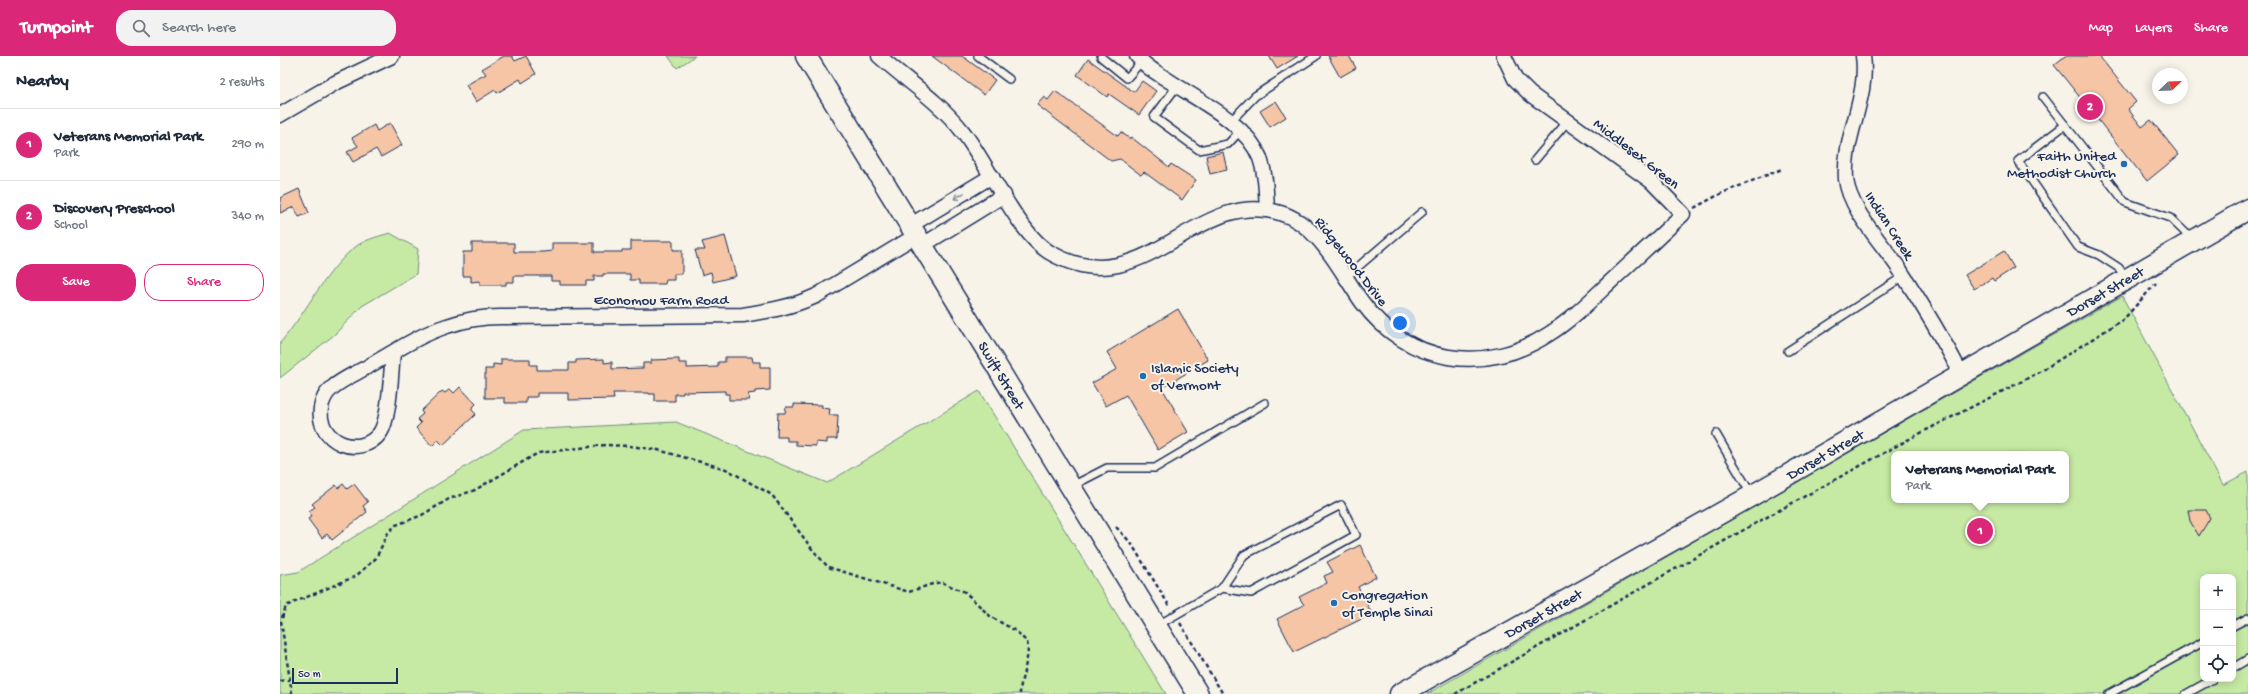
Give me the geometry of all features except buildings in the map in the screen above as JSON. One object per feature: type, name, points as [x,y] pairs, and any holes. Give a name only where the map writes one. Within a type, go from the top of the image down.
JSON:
[{"type":"street","points":[[280,115],[336,83],[392,56]]},
{"type":"street","name":"Swift Street","points":[[806,56],[1198,694]]},
{"type":"street","name":"Ridgewood Drive","points":[[879,56],[950,117],[963,131],[1023,225],[1041,246],[1050,253],[1073,262],[1104,267],[1133,262],[1151,254],[1218,216],[1248,209],[1266,210],[1292,217],[1303,224],[1313,234],[1346,277],[1374,317],[1406,343],[1440,356],[1468,358],[1486,357],[1537,341],[1563,325],[1683,214]]},
{"type":"street","name":"Middlesex Green","points":[[1504,56],[1514,79],[1530,94],[1651,181],[1683,214]]},
{"type":"street","name":"Indian Creek","points":[[1863,56],[1863,88],[1847,145],[1847,186],[1858,209],[1904,276],[1962,375]]},
{"type":"street","points":[[1139,59],[1235,126],[1260,158],[1266,184],[1266,210]]},
{"type":"street","points":[[917,235],[992,176]]},
{"type":"street","points":[[917,235],[1004,195]]},
{"type":"street","name":"Dorset Street","points":[[1400,694],[1753,495],[2248,209]]},
{"type":"street","name":"Economou Farm Road","points":[[393,353],[386,421],[381,433],[372,441],[360,446],[348,446],[336,442],[327,433],[321,421],[320,409],[325,397],[333,387],[393,353],[445,326],[485,317],[743,315],[768,311],[801,302],[816,296],[917,235]]},
{"type":"lane","points":[[978,56],[1009,79]]},
{"type":"lane","points":[[1177,86],[1154,117],[1200,150],[1228,144],[1235,126],[1255,96],[1316,56]]},
{"type":"lane","points":[[1101,57],[1127,78],[1139,59]]},
{"type":"lane","points":[[2043,97],[2126,202],[2170,218],[2193,240]]},
{"type":"lane","points":[[1535,160],[1567,122]]},
{"type":"lane","points":[[2065,124],[2018,161],[2078,247],[2099,255],[2119,268],[2126,279]]},
{"type":"lane","points":[[1346,277],[1422,212]]},
{"type":"lane","points":[[1788,351],[1904,276]]},
{"type":"lane","points":[[1070,487],[1107,468],[1155,468],[1265,404]]},
{"type":"lane","points":[[1716,434],[1753,495]]},
{"type":"lane","points":[[1156,626],[1222,588],[1244,555],[1341,505],[1356,535],[1250,593],[1222,588]]},
{"type":"lane","points":[[2236,624],[2248,618]]},
{"type":"lane","points":[[2109,694],[2200,644]]},
{"type":"lane","points":[[2236,666],[2248,659]]},
{"type":"lane","points":[[2186,694],[2208,682]]},
{"type":"path","points":[[1683,214],[1722,193],[1782,169]]},
{"type":"path","points":[[1455,694],[1776,512],[1913,437],[2038,373],[2124,319],[2158,279]]},
{"type":"path","points":[[292,694],[281,621],[286,606],[356,576],[376,558],[391,528],[422,515],[450,499],[475,490],[538,453],[605,445],[630,446],[658,450],[717,465],[772,496],[812,549],[828,567],[909,592],[941,582],[965,592],[991,617],[1016,631],[1027,642],[1028,653],[1020,680],[1020,694]]},
{"type":"path","points":[[280,681],[290,680]]},
{"type":"green space","points":[[668,56],[695,56],[677,68]]},
{"type":"green space","points":[[390,233],[418,249],[416,274],[362,306],[334,335],[280,378],[280,343],[327,277],[347,254],[358,245],[369,239]]},
{"type":"green space","points":[[2122,296],[2223,485],[2248,472],[2248,694],[1427,694]]},
{"type":"green space","points":[[979,391],[1166,694],[280,694],[280,575],[298,572],[524,430],[676,422],[827,483]]},
{"type":"place","name":"Discovery Preschool","points":[[2090,107]]},
{"type":"place","name":"Faith United Methodist Church","points":[[2124,164]]},
{"type":"place","name":"Islamic Society of Vermont","points":[[1143,376]]},
{"type":"place","name":"Veterans Memorial Park","points":[[1980,531]]},
{"type":"place","name":"Congregation of Temple Sinai","points":[[1334,603]]}]
